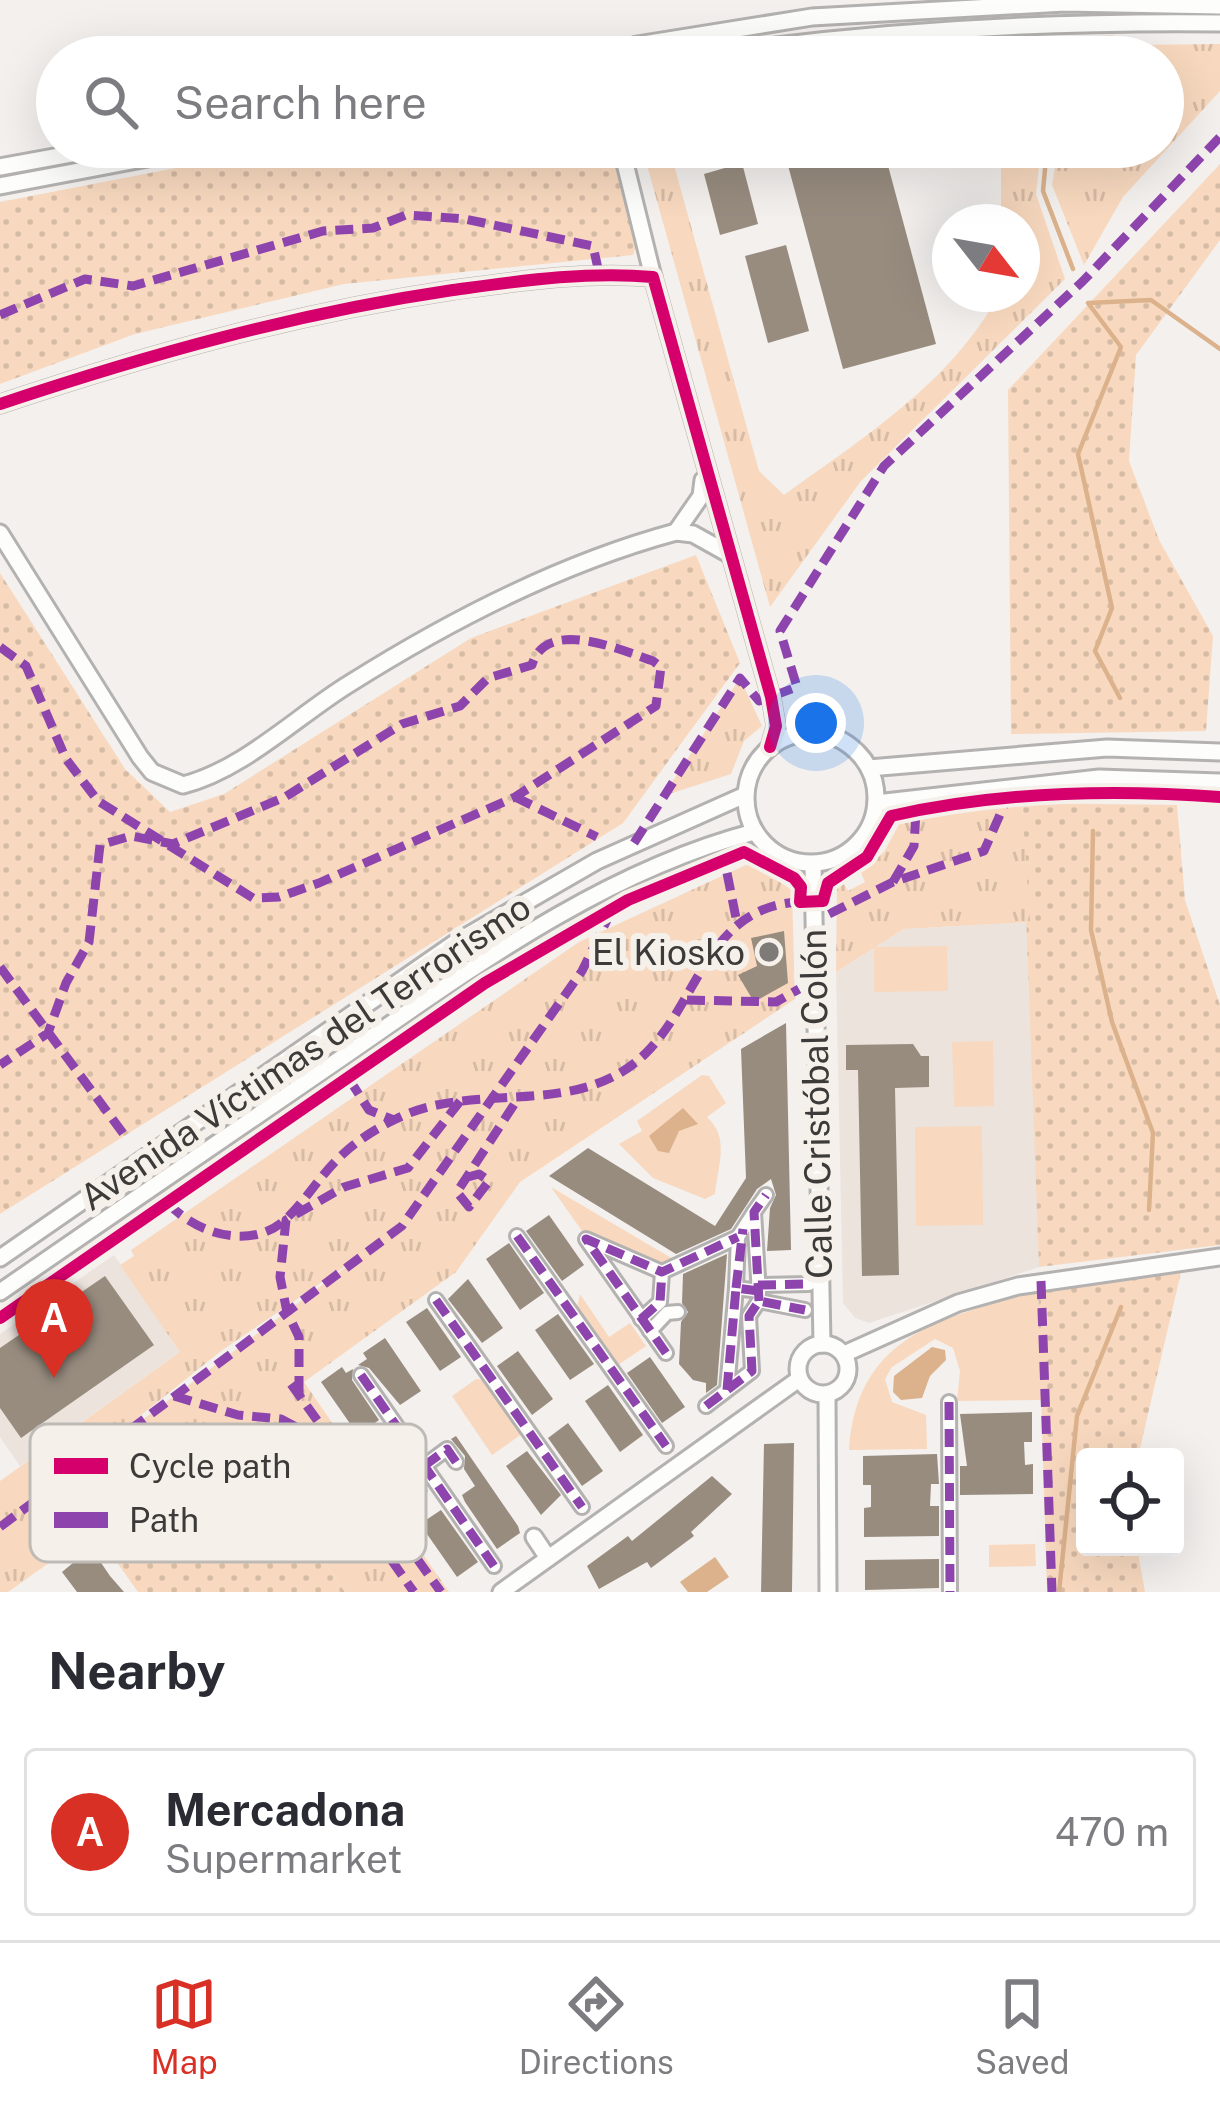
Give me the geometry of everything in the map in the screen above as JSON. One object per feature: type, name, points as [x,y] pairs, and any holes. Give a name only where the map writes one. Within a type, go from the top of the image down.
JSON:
[{"type":"street","points":[[693,36],[812,17],[1065,3],[1220,6]]},
{"type":"street","points":[[861,36],[1060,21],[1220,23]]},
{"type":"street","points":[[0,167],[36,160]]},
{"type":"street","points":[[0,186],[95,168]]},
{"type":"street","points":[[626,168],[704,471],[771,697],[776,726],[770,747],[749,777],[746,795],[754,832],[779,856],[813,864],[849,852],[863,838],[876,802],[869,767],[842,740],[805,733],[787,721],[771,697]]},
{"type":"street","points":[[0,404],[149,354],[349,307],[599,273],[653,277]]},
{"type":"street","points":[[676,532],[701,496],[704,471]]},
{"type":"street","points":[[0,533],[140,757],[152,772],[183,785],[218,772],[308,710],[451,623],[557,575],[676,532],[693,534],[727,553]]},
{"type":"street","points":[[770,747],[805,733]]},
{"type":"street","points":[[869,767],[1106,748],[1220,752]]},
{"type":"street","points":[[876,802],[1099,778],[1220,782]]},
{"type":"street","name":"Avenida Víctimas del Terrorismo","points":[[0,1258],[455,943],[597,861],[746,795]]},
{"type":"street","name":"Avenida Víctimas del Terrorismo","points":[[0,1292],[470,970],[607,889],[715,842],[754,832]]},
{"type":"street","name":"Calle Cristóbal Colón","points":[[813,864],[822,1344]]},
{"type":"street","points":[[727,1390],[738,1237],[766,1195]]},
{"type":"street","points":[[706,1406],[752,1371],[749,1316],[759,1292],[754,1212]]},
{"type":"street","points":[[517,1236],[666,1446]]},
{"type":"street","points":[[666,1353],[586,1239],[662,1271],[738,1237]]},
{"type":"street","points":[[501,1592],[799,1379],[802,1355],[822,1344],[844,1354],[958,1303],[1018,1286],[1220,1257]]},
{"type":"street","points":[[641,1318],[660,1302],[662,1271]]},
{"type":"street","points":[[759,1292],[808,1284]]},
{"type":"street","points":[[736,1288],[805,1310]]},
{"type":"street","points":[[436,1300],[582,1507]]},
{"type":"street","points":[[650,1331],[667,1312],[678,1312]]},
{"type":"street","points":[[799,1379],[811,1392],[827,1395],[847,1379],[844,1354]]},
{"type":"street","points":[[362,1375],[395,1424]]},
{"type":"street","points":[[827,1395],[828,1592]]},
{"type":"street","points":[[950,1402],[950,1592]]},
{"type":"street","points":[[426,1465],[447,1449],[456,1462]]},
{"type":"street","points":[[426,1469],[494,1566]]},
{"type":"street","points":[[534,1538],[548,1558]]},
{"type":"shaded area","points":[[1030,922],[1039,1267],[869,1323],[855,1318],[843,1303],[836,972],[904,929]]},
{"type":"shaded area","points":[[683,1108],[698,1124],[679,1131],[669,1153],[658,1151],[649,1136]]},
{"type":"shaded area","points":[[114,1255],[180,1352],[79,1424],[30,1424],[30,1459],[20,1466],[0,1437],[0,1334]]},
{"type":"shaded area","points":[[932,1347],[945,1350],[946,1360],[930,1376],[922,1398],[901,1400],[893,1392],[894,1376]]},
{"type":"shaded area","points":[[715,1557],[729,1577],[707,1592],[688,1592],[680,1582]]},
{"type":"green space","points":[[1184,44],[1220,44],[1220,91],[1184,130]]},
{"type":"green space","points":[[1220,164],[1220,240],[1136,355],[1129,461],[1159,540],[1213,636],[1206,731],[1011,734],[1008,390]]},
{"type":"green space","points":[[176,168],[616,168],[637,243],[633,255],[344,284],[135,334],[0,384],[0,202]]},
{"type":"green space","points":[[648,168],[675,168],[759,471],[784,495],[874,430],[931,381],[988,312],[1032,312],[861,481],[770,607]]},
{"type":"green space","points":[[1001,168],[1039,168],[1039,204],[1001,204]]},
{"type":"green space","points":[[1055,168],[1150,168],[1123,197],[1084,265],[1052,185]]},
{"type":"green space","points":[[1040,206],[1065,279],[1040,304]]},
{"type":"green space","points":[[696,555],[740,663],[623,823],[0,1214],[0,573],[125,769],[170,812],[224,794],[471,638]]},
{"type":"green space","points":[[740,678],[762,726],[744,741],[731,774],[663,796]]},
{"type":"green space","points":[[1022,803],[1177,805],[1185,900],[1220,1005],[1220,1245],[1039,1267]]},
{"type":"green space","points":[[1022,803],[1030,922],[904,929],[836,972],[837,887],[843,882],[848,891],[865,882],[861,873],[884,852],[901,821]]},
{"type":"green space","points":[[750,863],[792,890],[795,999],[520,1182],[456,1272],[304,1382],[333,1424],[136,1424],[362,1255],[221,1351],[130,1424],[80,1424],[180,1352],[120,1265],[134,1256],[131,1250],[579,942]]},
{"type":"green space","points":[[947,946],[948,991],[874,992],[874,947]]},
{"type":"green space","points":[[993,1041],[994,1106],[954,1107],[952,1042]]},
{"type":"green space","points":[[702,1075],[709,1076],[726,1103],[707,1117],[718,1134],[721,1152],[715,1194],[705,1199],[653,1178],[619,1144],[642,1131],[637,1121]]},
{"type":"green space","points":[[982,1126],[983,1225],[916,1226],[915,1127]]},
{"type":"green space","points":[[551,1187],[678,1262],[664,1267],[582,1231]]},
{"type":"green space","points":[[1182,1268],[1140,1448],[1076,1448],[1076,1556],[1139,1556],[1145,1592],[1047,1592],[1038,1291]]},
{"type":"green space","points":[[1038,1291],[1042,1400],[957,1401],[960,1371],[953,1348],[935,1339],[892,1367],[885,1379],[892,1402],[926,1415],[927,1449],[849,1450],[856,1411],[869,1380],[887,1356],[939,1323]]},
{"type":"green space","points":[[580,1294],[609,1337],[630,1323],[646,1346],[615,1367],[576,1313]]},
{"type":"green space","points":[[476,1379],[485,1380],[522,1434],[492,1455],[452,1396]]},
{"type":"green space","points":[[30,1460],[30,1562],[50,1562],[8,1592],[0,1592],[0,1481]]},
{"type":"green space","points":[[1035,1544],[1036,1566],[989,1567],[989,1545]]},
{"type":"green space","points":[[426,1559],[449,1592],[345,1592],[324,1562]]},
{"type":"green space","points":[[117,1562],[324,1562],[345,1592],[138,1592]]},
{"type":"building","points":[[743,168],[758,224],[720,235],[704,174]]},
{"type":"building","points":[[789,168],[889,168],[936,344],[843,369]]},
{"type":"building","points":[[786,245],[809,331],[768,343],[745,256]]},
{"type":"building","name":"El Kiosko","points":[[784,931],[788,983],[754,1002],[738,975],[757,966],[751,938]]},
{"type":"building","points":[[786,1023],[791,1250],[767,1251],[770,1208],[776,1195],[771,1179],[757,1189],[731,1229],[676,1254],[549,1176],[588,1148],[715,1226],[746,1178],[741,1049]]},
{"type":"building","points":[[913,1044],[921,1056],[929,1056],[929,1087],[895,1088],[899,1275],[862,1276],[858,1070],[846,1070],[846,1045]]},
{"type":"building","points":[[549,1215],[584,1265],[562,1281],[526,1231]]},
{"type":"building","points":[[509,1243],[544,1293],[520,1310],[486,1259]]},
{"type":"building","points":[[727,1254],[717,1385],[706,1393],[706,1383],[693,1380],[679,1364],[681,1322],[688,1312],[682,1303],[683,1274]]},
{"type":"building","points":[[105,1276],[154,1345],[41,1424],[30,1424],[30,1432],[21,1438],[0,1408],[0,1348]]},
{"type":"building","points":[[468,1279],[503,1328],[482,1343],[448,1299]]},
{"type":"building","points":[[427,1308],[461,1357],[440,1371],[406,1322]]},
{"type":"building","points":[[558,1314],[594,1364],[570,1380],[535,1330]]},
{"type":"building","points":[[385,1338],[421,1391],[400,1405],[369,1368],[358,1365],[367,1359],[363,1353]]},
{"type":"building","points":[[518,1351],[553,1399],[532,1415],[497,1366]]},
{"type":"building","points":[[650,1357],[685,1407],[662,1423],[627,1373]]},
{"type":"building","points":[[342,1367],[346,1373],[353,1369],[352,1380],[379,1420],[350,1424],[321,1382]]},
{"type":"building","points":[[608,1385],[643,1435],[620,1452],[585,1401]]},
{"type":"building","points":[[1032,1412],[1032,1442],[1024,1442],[1025,1465],[1033,1464],[1033,1494],[960,1495],[960,1466],[967,1466],[960,1414]]},
{"type":"building","points":[[568,1423],[603,1471],[582,1486],[548,1438]]},
{"type":"building","points":[[456,1436],[518,1526],[520,1533],[497,1549],[462,1495],[475,1486],[464,1469],[465,1456],[451,1439]]},
{"type":"building","points":[[794,1443],[792,1592],[761,1592],[764,1444]]},
{"type":"building","points":[[527,1451],[561,1495],[541,1515],[506,1466]]},
{"type":"building","points":[[937,1454],[939,1484],[931,1484],[930,1506],[939,1506],[939,1536],[864,1537],[864,1508],[871,1507],[871,1485],[863,1485],[863,1456]]},
{"type":"building","points":[[712,1476],[732,1494],[691,1532],[694,1536],[651,1568],[647,1562],[599,1589],[587,1566],[628,1536],[632,1541]]},
{"type":"building","points":[[441,1510],[478,1562],[457,1577],[426,1533],[426,1520]]},
{"type":"building","points":[[939,1559],[939,1588],[865,1590],[865,1560]]},
{"type":"building","points":[[74,1562],[100,1562],[124,1592],[77,1592],[62,1572]]},
{"type":"waterway","points":[[1045,168],[1043,191],[1073,269]]},
{"type":"waterway","points":[[1120,698],[1095,651],[1112,608],[1078,454],[1121,347],[1088,303],[1151,300],[1220,349]]},
{"type":"waterway","points":[[1093,831],[1091,930],[1112,1022],[1153,1133],[1149,1210]]},
{"type":"waterway","points":[[1059,1592],[1077,1416],[1121,1307]]},
{"type":"marked path","points":[[634,843],[740,678],[759,701],[797,687],[780,631],[884,466],[1083,281],[1220,137]]},
{"type":"marked path","points":[[0,315],[85,279],[133,286],[323,231],[373,228],[406,215],[465,219],[593,246],[599,273]]},
{"type":"marked path","points":[[0,647],[26,666],[66,759],[98,801],[253,898],[279,897],[319,883],[515,797],[656,706],[661,667],[605,645],[553,642],[540,650],[532,665],[488,678],[460,706],[402,724],[285,797],[173,844],[131,836],[100,845],[89,942],[66,983],[48,1033],[0,1065]]},
{"type":"marked path","points":[[515,797],[597,837]]},
{"type":"marked path","points":[[829,914],[893,882],[984,851],[1006,801]]},
{"type":"marked path","points":[[893,882],[914,846],[916,811]]},
{"type":"marked path","points":[[727,873],[737,923]]},
{"type":"marked path","points":[[168,1203],[210,1231],[260,1234],[289,1216],[349,1149],[396,1119],[459,1101],[557,1093],[619,1074],[664,1031],[725,937],[769,907],[800,902]]},
{"type":"marked path","points":[[138,1424],[402,1226],[582,971],[607,920]]},
{"type":"marked path","points":[[0,967],[128,1140]]},
{"type":"marked path","points":[[687,1000],[776,1002],[799,989]]},
{"type":"marked path","points":[[349,1079],[369,1110],[394,1120]]},
{"type":"marked path","points":[[468,1177],[479,1174],[489,1181],[469,1207],[457,1192],[519,1097]]},
{"type":"marked path","points":[[299,1394],[299,1337],[287,1312],[280,1277],[286,1220],[344,1187],[408,1168],[461,1100]]},
{"type":"marked path","points":[[759,1301],[754,1212],[766,1195]]},
{"type":"marked path","points":[[736,1288],[743,1229]]},
{"type":"marked path","points":[[517,1236],[666,1446]]},
{"type":"marked path","points":[[666,1353],[586,1239],[662,1272],[738,1237]]},
{"type":"marked path","points":[[641,1319],[660,1302],[662,1272]]},
{"type":"marked path","points":[[1041,1281],[1052,1592]]},
{"type":"marked path","points":[[758,1285],[809,1284]]},
{"type":"marked path","points":[[727,1390],[736,1288],[759,1291]]},
{"type":"marked path","points":[[436,1300],[582,1507]]},
{"type":"marked path","points":[[706,1406],[752,1371],[749,1316],[759,1301],[805,1310]]},
{"type":"marked path","points":[[361,1375],[395,1424]]},
{"type":"marked path","points":[[291,1384],[320,1424]]},
{"type":"marked path","points":[[174,1396],[291,1424]]},
{"type":"marked path","points":[[949,1402],[950,1592]]},
{"type":"marked path","points":[[426,1465],[447,1449],[456,1462]]},
{"type":"marked path","points":[[426,1468],[494,1566]]},
{"type":"marked path","points":[[0,1527],[30,1505]]},
{"type":"marked path","points":[[393,1562],[414,1592]]},
{"type":"marked path","points":[[419,1562],[441,1592]]},
{"type":"cycle path","points":[[0,404],[168,352],[338,310],[528,280],[653,277],[771,697],[776,726],[770,747]]},
{"type":"cycle path","points":[[0,1318],[485,983],[628,900],[744,852],[794,878],[801,887],[800,902],[823,901],[828,883],[867,857],[891,816],[931,808],[1055,794],[1220,797]]},
{"type":"place","name":"El Kiosko","points":[[769,952]]},
{"type":"place","name":"Mercadona","points":[[54,1378]]}]
